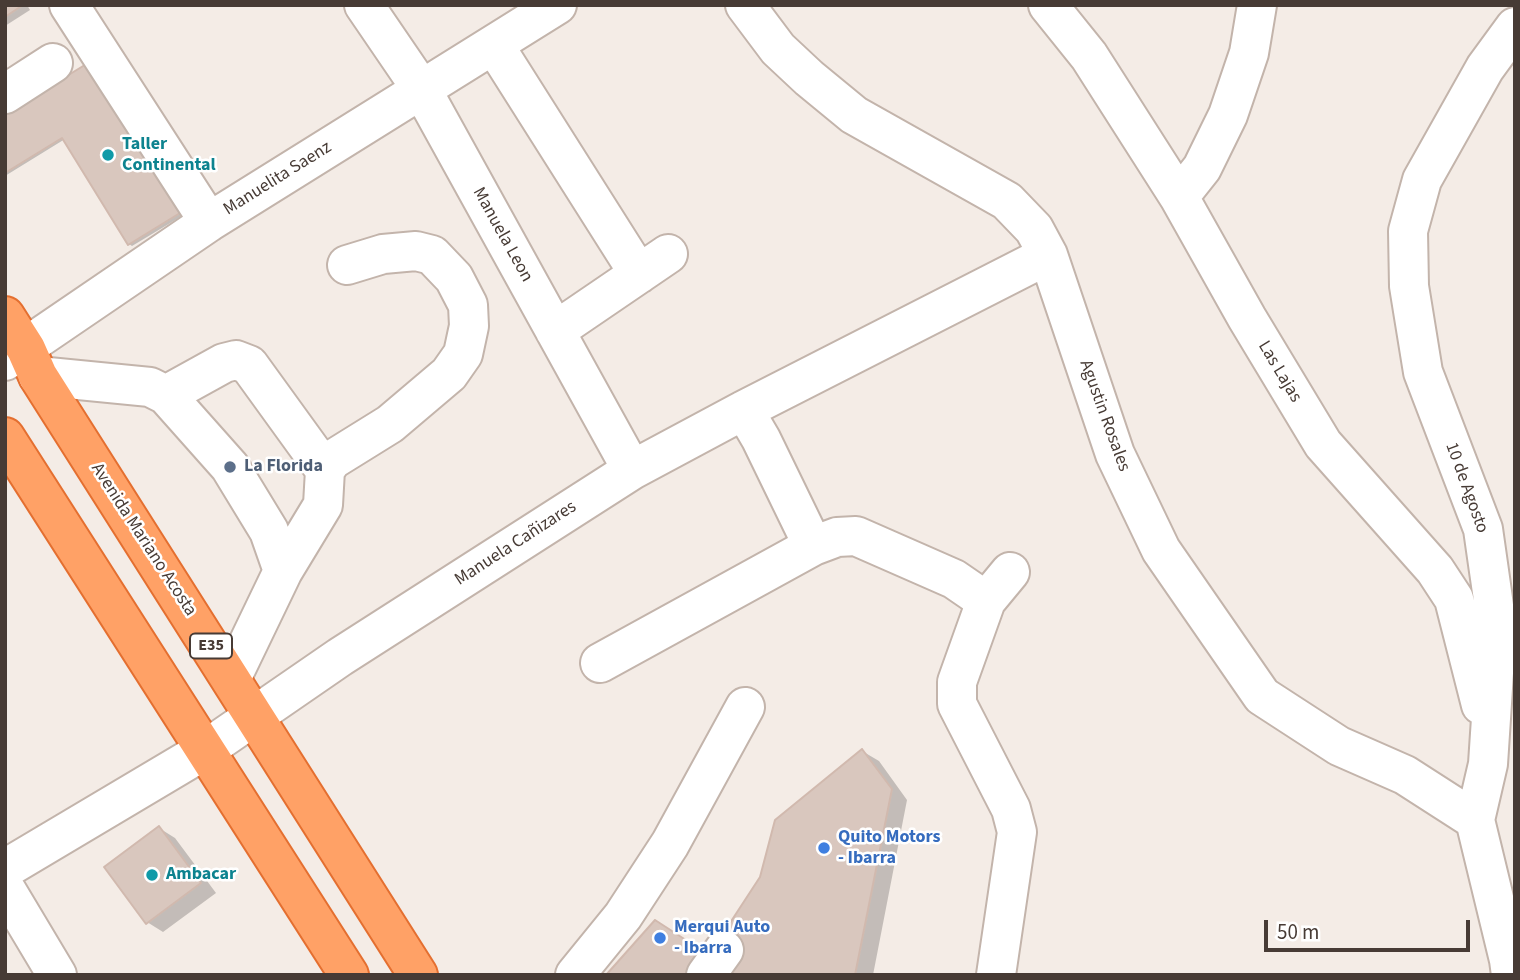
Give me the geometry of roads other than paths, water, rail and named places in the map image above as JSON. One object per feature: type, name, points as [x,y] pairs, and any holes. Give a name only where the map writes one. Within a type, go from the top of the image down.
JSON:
[{"type":"highway","name":"Avenida Mariano Acosta","points":[[5,316],[23,362],[256,717],[418,975]]},
{"type":"highway","points":[[5,437],[349,975]]},
{"type":"street","points":[[69,5],[209,222]]},
{"type":"street","name":"Manuela Leon","points":[[364,5],[422,90],[632,470]]},
{"type":"street","name":"Manuelita Saenz","points":[[23,362],[209,222],[557,5]]},
{"type":"street","name":"Agustin Rosales","points":[[745,5],[778,48],[854,115],[1007,201],[1034,229],[1048,255],[1115,454],[1161,550],[1262,696],[1339,746],[1405,775],[1475,820]]},
{"type":"street","name":"Las Lajas","points":[[1048,5],[1089,56],[1179,197],[1247,318],[1323,444],[1435,570],[1454,599],[1489,740]]},
{"type":"street","points":[[1179,197],[1202,168],[1228,115],[1249,53],[1257,5]]},
{"type":"street","name":"10 de Agosto","points":[[1512,967],[1475,820],[1488,764],[1497,626],[1499,533],[1423,372],[1409,286],[1408,231],[1422,180],[1485,68],[1515,27]]},
{"type":"street","points":[[494,45],[654,264],[555,331]]},
{"type":"street","points":[[5,94],[53,63]]},
{"type":"street","points":[[231,679],[283,571],[323,505],[325,470],[332,460],[390,424],[449,374],[463,354],[469,326],[468,305],[454,278],[432,255],[416,251],[383,254],[347,265]]},
{"type":"street","name":"Manuela Cañizares","points":[[5,869],[205,750],[340,657],[632,470],[1048,255]]},
{"type":"street","points":[[166,395],[224,363],[236,360],[249,365],[325,470]]},
{"type":"street","points":[[23,362],[150,387],[166,395],[230,467],[270,531],[283,571]]},
{"type":"street","points":[[744,410],[813,546]]},
{"type":"street","points":[[600,663],[813,546],[837,537],[856,536],[954,579],[998,587],[957,682],[957,704],[1011,809],[1017,832],[996,975]]},
{"type":"street","points":[[575,975],[623,916],[670,844],[745,707]]},
{"type":"street","points":[[5,888],[57,975]]},
{"type":"place","name":"Taller Continental","points":[[108,155]]},
{"type":"place","name":"La Florida","points":[[230,467]]},
{"type":"place","name":"Quito Motors - Ibarra","points":[[824,848]]},
{"type":"place","name":"Ambacar","points":[[152,875]]},
{"type":"place","name":"Merqui Auto - Ibarra","points":[[660,938]]}]
